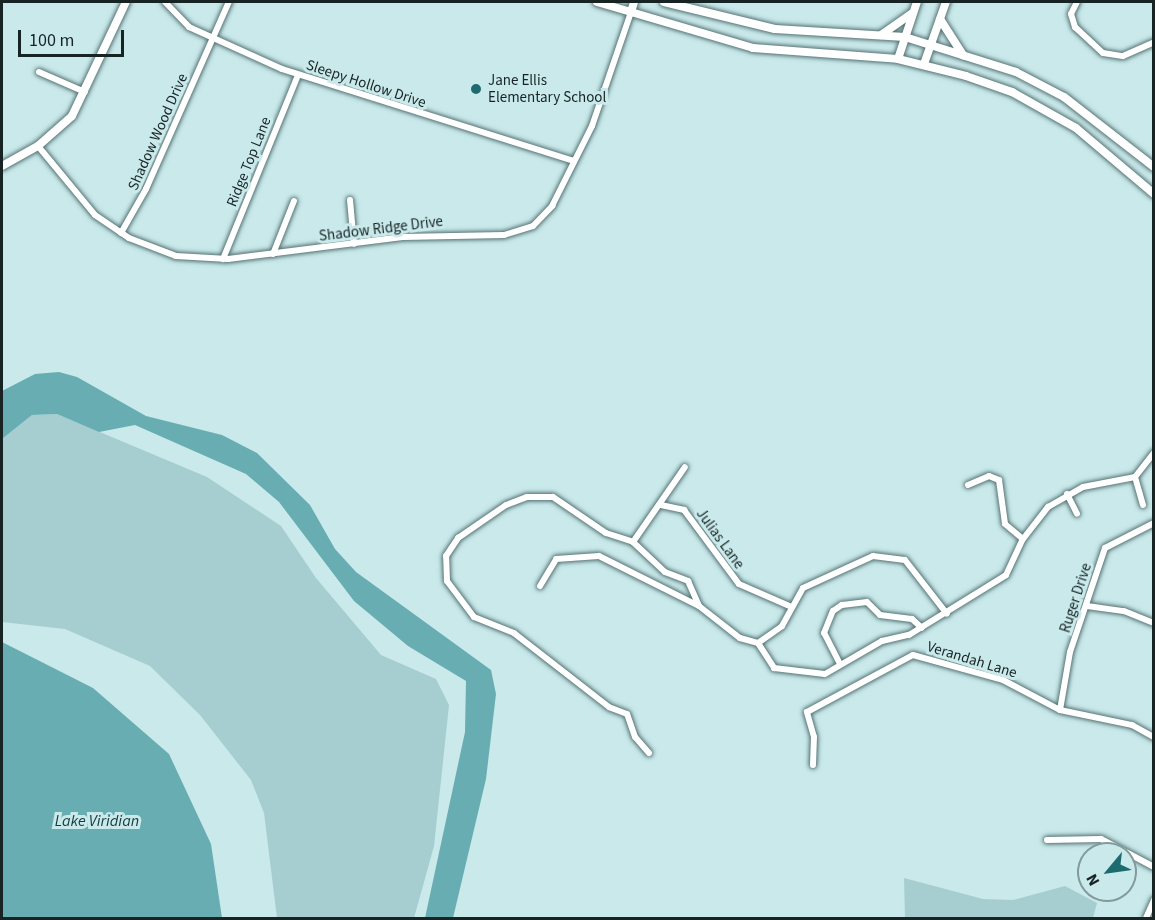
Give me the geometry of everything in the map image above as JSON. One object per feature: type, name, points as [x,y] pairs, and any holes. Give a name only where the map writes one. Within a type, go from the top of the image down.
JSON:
[{"type":"main road","points":[[2,166],[38,146],[72,116],[126,2]]},
{"type":"main road","points":[[597,2],[769,51],[898,58],[1011,92],[1057,117],[1111,154],[1154,194]]},
{"type":"main road","points":[[631,12],[634,2]]},
{"type":"main road","points":[[664,2],[775,29],[876,38],[905,37],[1016,72],[1064,97],[1154,167]]},
{"type":"main road","points":[[898,58],[917,2]]},
{"type":"main road","points":[[924,64],[946,2]]},
{"type":"main road","points":[[876,38],[914,11]]},
{"type":"main road","points":[[940,19],[963,55]]},
{"type":"street","name":"Sleepy Hollow Drive","points":[[165,2],[189,27],[298,75],[574,161]]},
{"type":"street","name":"Shadow Wood Drive","points":[[121,233],[147,189],[229,2]]},
{"type":"street","points":[[1077,2],[1071,14],[1074,27],[1084,40],[1114,57],[1154,42]]},
{"type":"street","name":"Shadow Ridge Drive","points":[[38,146],[78,200],[121,233],[155,252],[224,259],[354,244],[523,231],[546,215],[574,161],[631,12]]},
{"type":"street","points":[[39,72],[85,92]]},
{"type":"street","name":"Ridge Top Lane","points":[[224,259],[298,75]]},
{"type":"street","points":[[350,200],[354,244]]},
{"type":"street","points":[[273,254],[294,201]]},
{"type":"street","points":[[540,586],[556,559],[599,556],[699,606],[729,632],[758,643],[779,670],[825,674],[840,664],[922,628],[1000,579],[1012,570],[1023,539],[1067,494],[1135,477],[1154,453]]},
{"type":"street","points":[[633,542],[661,506],[685,466]]},
{"type":"street","points":[[968,485],[989,476],[999,480],[1005,524],[1023,539]]},
{"type":"street","points":[[1135,477],[1143,506]]},
{"type":"street","points":[[1067,494],[1077,514]]},
{"type":"street","points":[[649,753],[635,737],[627,714],[609,707],[514,633],[474,617],[450,586],[444,568],[458,538],[527,497],[565,502],[606,532],[633,542],[657,567],[688,581],[699,606]]},
{"type":"street","name":"Julias Lane","points":[[661,506],[684,510],[739,584],[789,606]]},
{"type":"street","name":"Ruger Drive","points":[[1060,710],[1087,606],[1110,542],[1154,523]]},
{"type":"street","points":[[758,643],[782,626],[789,606],[802,588],[822,577],[884,555],[905,560],[919,572],[946,614]]},
{"type":"street","points":[[840,664],[824,633],[833,611],[842,605],[867,602],[880,615],[912,620],[922,628]]},
{"type":"street","points":[[1087,606],[1124,611],[1154,623]]},
{"type":"street","name":"Verandah Lane","points":[[813,765],[814,737],[807,712],[913,654],[1003,680],[1060,710],[1132,724],[1154,737]]},
{"type":"street","points":[[1047,840],[1101,839],[1154,867]]},
{"type":"street","points":[[1146,918],[1154,900]]},
{"type":"shaded area","points":[[57,414],[207,477],[281,526],[316,578],[381,655],[436,679],[449,705],[434,846],[414,918],[277,918],[264,813],[251,780],[200,715],[150,666],[65,629],[2,622],[2,439],[32,415]]},
{"type":"shaded area","points":[[904,878],[983,899],[1013,900],[1065,886],[1077,892],[1077,902],[1097,903],[1093,918],[905,918]]},
{"type":"water","points":[[59,372],[77,377],[146,416],[222,435],[257,453],[310,505],[335,549],[356,572],[491,670],[496,694],[486,779],[453,918],[425,918],[465,732],[466,681],[408,646],[354,601],[279,502],[246,474],[135,425],[99,432],[57,414],[32,415],[2,439],[2,391],[35,374]]},
{"type":"water","name":"Lake Viridian","points":[[2,642],[93,688],[169,754],[211,844],[222,918],[2,918]]},
{"type":"place","name":"Jane Ellis Elementary School","points":[[476,89]]}]
